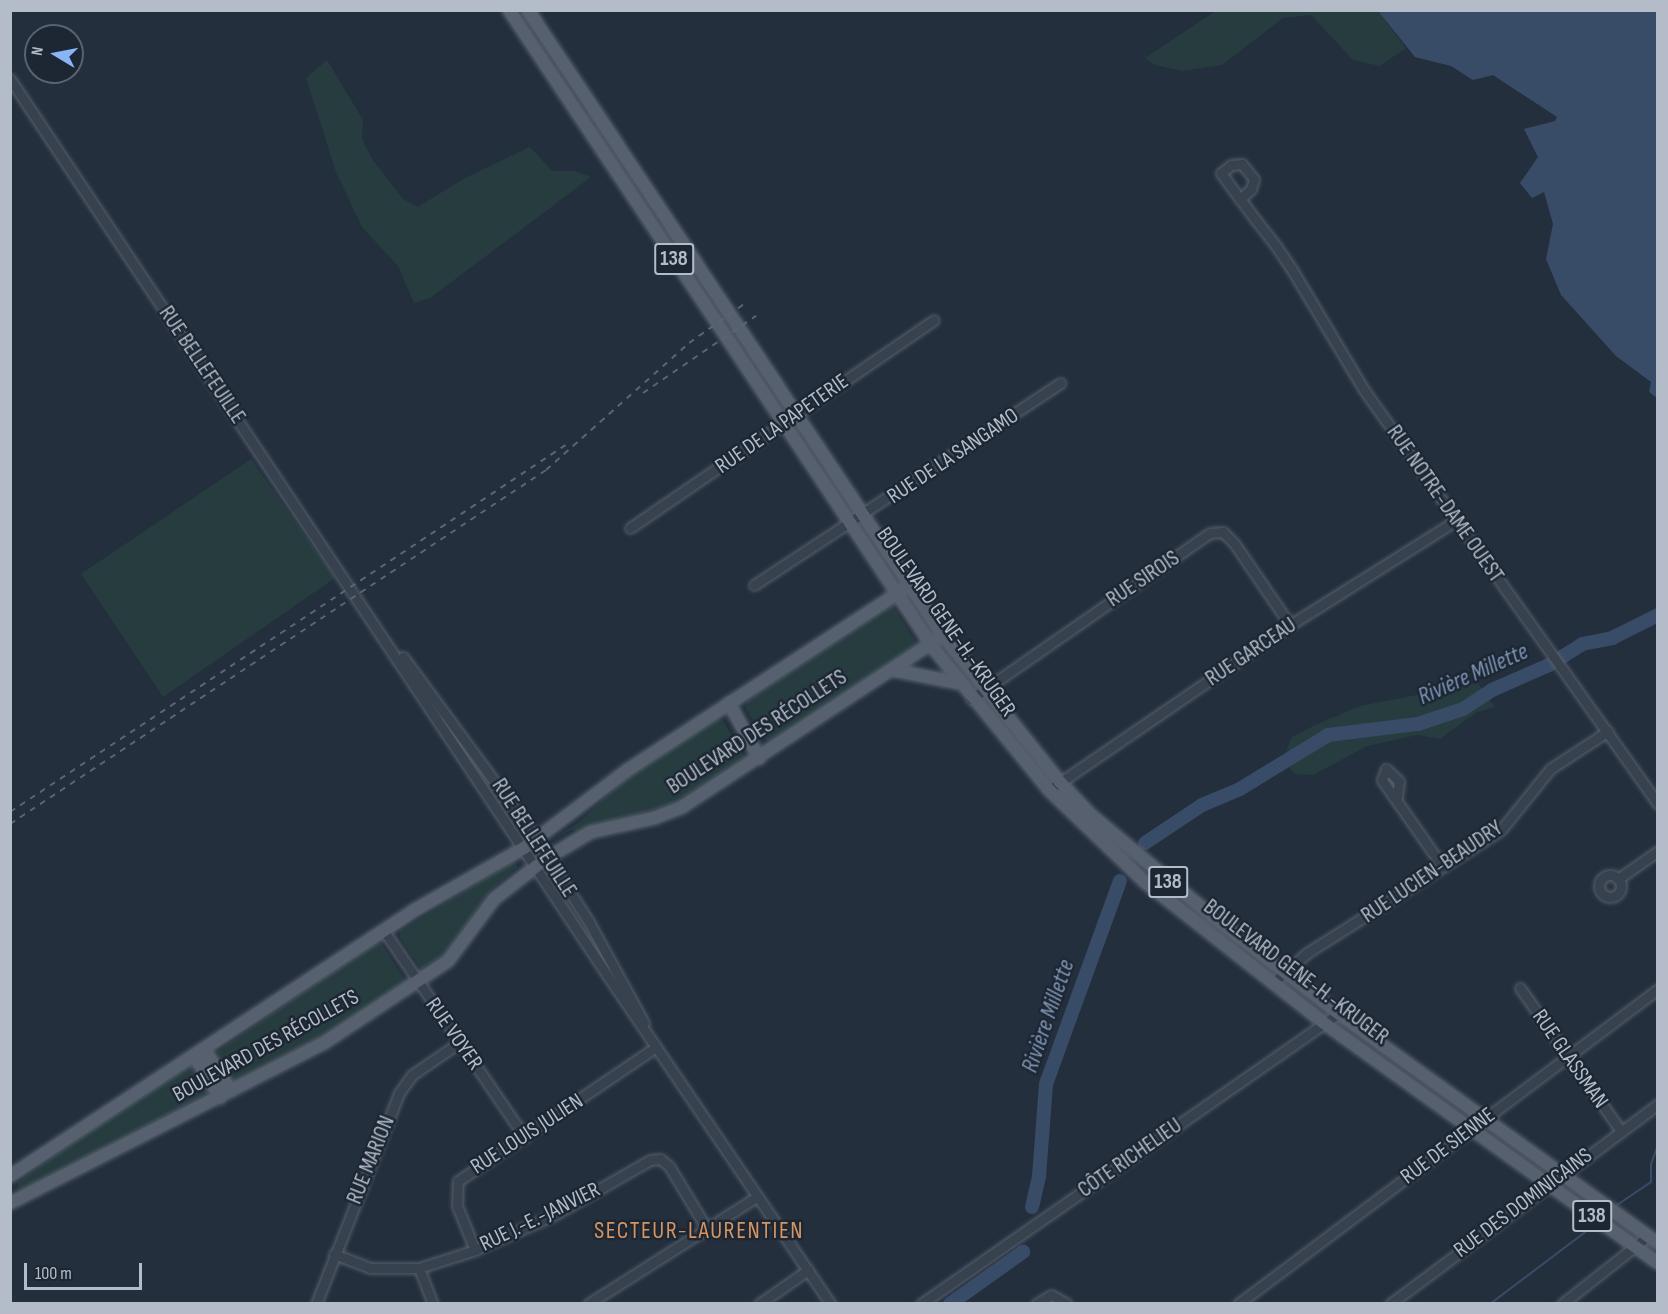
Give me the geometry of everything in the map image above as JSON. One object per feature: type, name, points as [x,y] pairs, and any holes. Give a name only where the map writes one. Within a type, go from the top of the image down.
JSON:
[{"type":"main road","name":"BOULEVARD GENE-H.-KRUGER","points":[[509,10],[931,644],[971,699],[1048,790],[1145,882],[1275,981],[1324,1023],[1473,1127],[1658,1263]]},
{"type":"main road","name":"BOULEVARD GENE-H.-KRUGER","points":[[528,10],[794,414],[943,635],[984,690],[1060,782],[1091,815],[1153,870],[1285,972],[1653,1240]]},
{"type":"main road","name":"BOULEVARD DES RÉCOLLETS","points":[[10,1176],[384,931],[524,848],[626,771],[910,585]]},
{"type":"main road","name":"BOULEVARD DES RÉCOLLETS","points":[[10,1203],[324,1043],[418,983],[453,956],[494,899],[547,858],[591,832],[677,809],[759,758],[943,635]]},
{"type":"main road","points":[[893,670],[958,682]]},
{"type":"main road","points":[[729,703],[759,758]]},
{"type":"main road","points":[[199,1053],[226,1094]]},
{"type":"street","name":"RUE BELLEFEUILLE","points":[[10,79],[831,1304]]},
{"type":"street","name":"RUE NOTRE-DAME OUEST","points":[[1240,199],[1251,189],[1254,179],[1242,165],[1231,165],[1221,173],[1240,199],[1292,268],[1364,390],[1458,519],[1562,671],[1608,731],[1658,804]]},
{"type":"street","name":"RUE DE LA PAPETERIE","points":[[630,528],[934,320]]},
{"type":"street","name":"RUE DE LA SANGAMO","points":[[754,585],[1060,383]]},
{"type":"street","name":"RUE GARCEAU","points":[[1048,790],[1290,625],[1458,519]]},
{"type":"street","name":"RUE SIROIS","points":[[971,699],[1210,533],[1223,532],[1234,543],[1290,625]]},
{"type":"street","name":"RUE BELLEFEUILLE","points":[[393,651],[414,671],[453,721],[536,840],[609,956],[654,1043]]},
{"type":"street","name":"RUE LUCIEN-BEAUDRY","points":[[1275,981],[1307,953],[1501,830],[1550,769],[1608,731]]},
{"type":"street","points":[[1397,797],[1443,867]]},
{"type":"street","points":[[1618,879],[1658,851]]},
{"type":"street","name":"RUE VOYER","points":[[384,931],[525,1138]]},
{"type":"street","name":"RUE GLASSMAN","points":[[1520,988],[1621,1131]]},
{"type":"street","name":"RUE DE SIENNE","points":[[1238,1304],[1568,1054],[1658,989]]},
{"type":"street","name":"CÔTE RICHELIEU","points":[[921,1304],[1339,1013]]},
{"type":"street","name":"RUE MARION","points":[[316,1304],[399,1093],[412,1075],[460,1042]]},
{"type":"street","name":"RUE LOUIS JULIEN","points":[[475,1250],[456,1206],[458,1181],[479,1164],[525,1138],[654,1043]]},
{"type":"street","name":"RUE DES DOMINICAINS","points":[[1390,1304],[1658,1104]]},
{"type":"street","name":"RUE J.-E.-JANVIER","points":[[334,1254],[370,1268],[419,1269],[475,1250],[554,1215],[650,1160],[660,1160],[669,1166],[707,1228]]},
{"type":"street","points":[[588,1304],[758,1196]]},
{"type":"street","points":[[1562,1304],[1635,1247],[1653,1240]]},
{"type":"street","points":[[419,1269],[433,1304]]},
{"type":"street","points":[[759,1304],[808,1270]]},
{"type":"street","points":[[1036,1304],[1051,1295],[1066,1304]]},
{"type":"green space","points":[[1217,10],[1378,11],[1406,48],[1380,66],[1353,60],[1311,15],[1283,18],[1222,65],[1182,71],[1155,65],[1145,58]]},
{"type":"green space","points":[[327,60],[363,120],[362,139],[372,159],[403,199],[418,207],[463,179],[530,147],[552,171],[575,171],[591,177],[430,298],[414,303],[398,266],[362,227],[336,172],[306,78]]},
{"type":"green space","points":[[251,459],[335,578],[163,697],[81,574]]},
{"type":"green space","points":[[888,606],[893,606],[917,644],[916,647],[771,743],[767,741],[746,710],[746,702],[793,666]]},
{"type":"green space","points":[[1478,683],[1495,707],[1477,712],[1440,739],[1417,735],[1367,746],[1313,775],[1295,774],[1290,769],[1285,754],[1292,737],[1313,726],[1360,706]]},
{"type":"green space","points":[[717,717],[721,718],[745,757],[671,805],[591,827],[556,846],[575,832],[573,829],[552,840],[579,822],[626,778]]},
{"type":"green space","points":[[514,861],[518,867],[488,893],[448,952],[421,969],[400,938],[400,931]]},
{"type":"green space","points":[[376,942],[382,944],[406,982],[306,1047],[235,1083],[232,1081],[216,1058],[218,1051]]},
{"type":"green space","points":[[190,1065],[209,1090],[207,1094],[24,1190],[18,1188],[18,1182]]},
{"type":"water","points":[[1378,11],[1657,11],[1657,398],[1649,392],[1651,382],[1616,356],[1561,295],[1546,259],[1553,224],[1544,192],[1532,198],[1520,183],[1538,157],[1524,129],[1555,121],[1557,117],[1493,75],[1473,80],[1451,66],[1415,57]]},
{"type":"waterway","name":"Rivière Millette","points":[[1145,843],[1202,805],[1240,789],[1328,735],[1418,724],[1463,709],[1492,690],[1549,665],[1582,644],[1612,638],[1658,615]]},
{"type":"waterway","name":"Rivière Millette","points":[[1032,1207],[1039,1177],[1046,1084],[1120,881]]},
{"type":"waterway","points":[[1617,1205],[1651,1182],[1651,1164],[1658,1145]]},
{"type":"waterway","points":[[1490,1304],[1589,1229]]},
{"type":"waterway","name":"Rivière Millette","points":[[950,1304],[1023,1252]]},
{"type":"railway","points":[[10,824],[546,470],[689,343],[747,302]]},
{"type":"railway","points":[[643,393],[756,316]]},
{"type":"railway","points":[[10,812],[567,444]]},
{"type":"district","name":"SECTEUR-LAURENTIEN","points":[[699,1231]]}]
